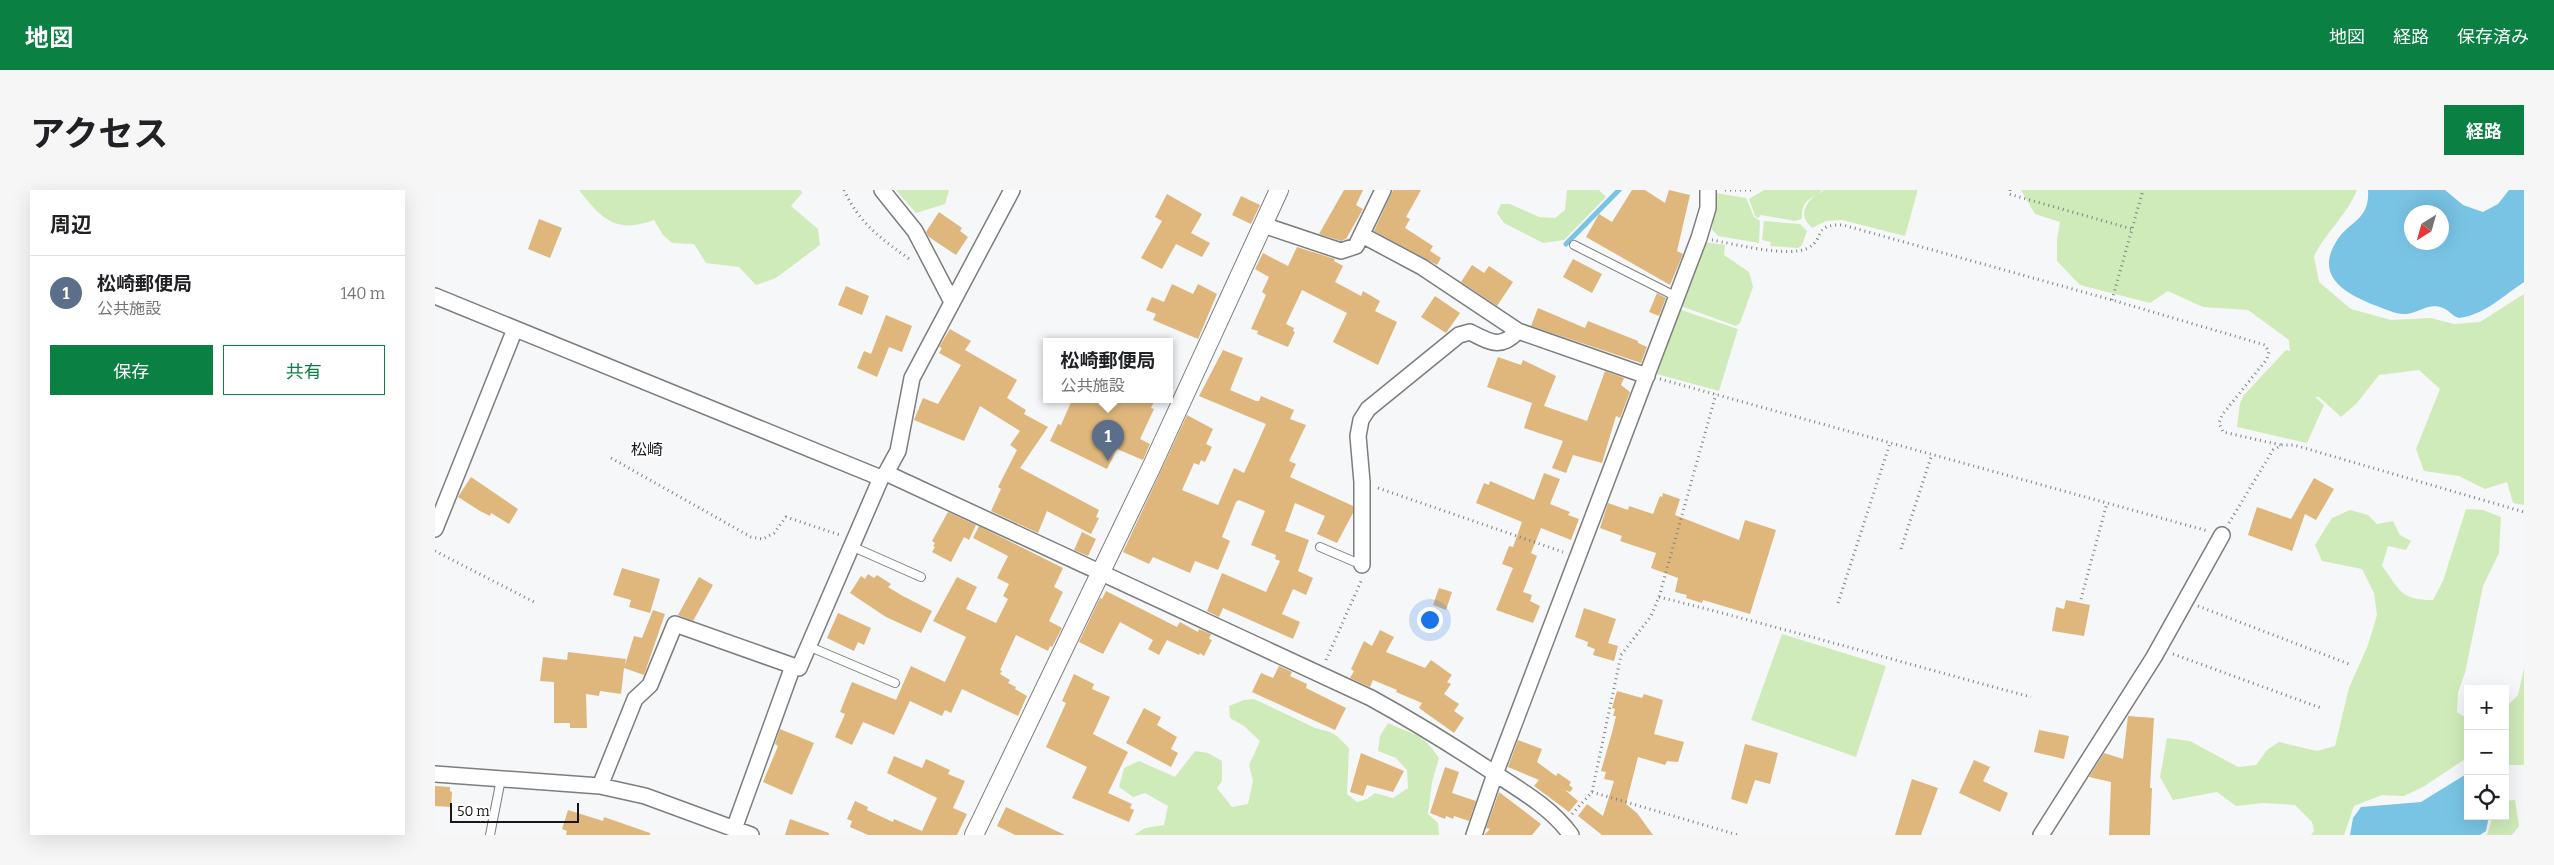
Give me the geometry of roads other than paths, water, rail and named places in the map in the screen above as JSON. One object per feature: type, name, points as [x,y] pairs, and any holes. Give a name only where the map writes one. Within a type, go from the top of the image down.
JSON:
[{"type":"street","points":[[882,190],[915,231],[952,302]]},
{"type":"street","points":[[600,786],[635,699],[650,685],[675,624],[799,668],[883,476],[897,452],[913,378],[1012,190]]},
{"type":"street","points":[[974,835],[1099,571],[1151,468],[1279,190]]},
{"type":"street","points":[[1263,224],[1341,251],[1356,246],[1383,190]]},
{"type":"street","points":[[1474,835],[1495,774],[1699,238],[1708,208],[1708,190]]},
{"type":"street","points":[[1362,235],[1446,282],[1518,330],[1647,376]]},
{"type":"street","points":[[435,296],[883,476],[1099,571],[1397,712],[1531,796],[1567,830]]},
{"type":"street","points":[[435,530],[515,329]]},
{"type":"street","points":[[1362,565],[1362,482],[1358,436],[1361,420],[1368,409],[1459,335],[1469,332],[1487,340],[1501,343],[1510,339],[1518,330]]},
{"type":"street","points":[[2041,835],[2158,649],[2222,535]]},
{"type":"street","points":[[733,829],[793,666]]},
{"type":"street","points":[[435,774],[600,786],[645,796],[751,835]]},
{"type":"lane","points":[[1574,245],[1677,297]]},
{"type":"lane","points":[[853,543],[921,577]]},
{"type":"lane","points":[[1320,546],[1362,565]]},
{"type":"lane","points":[[808,646],[895,683]]},
{"type":"lane","points":[[490,835],[501,779]]},
{"type":"water","points":[[2368,190],[2445,190],[2463,205],[2483,212],[2498,204],[2509,190],[2524,190],[2524,282],[2485,309],[2459,318],[2438,306],[2399,314],[2366,302],[2337,283],[2329,266],[2330,255],[2336,242],[2366,208]]},
{"type":"water","points":[[2464,775],[2464,820],[2488,820],[2486,831],[2480,835],[2350,835],[2353,818],[2361,807],[2421,802]]},
{"type":"waterway","points":[[1566,244],[1619,190]]},
{"type":"place","name":"松崎郵便局","points":[[1108,461]]},
{"type":"district","name":"松崎","points":[[647,449]]}]
